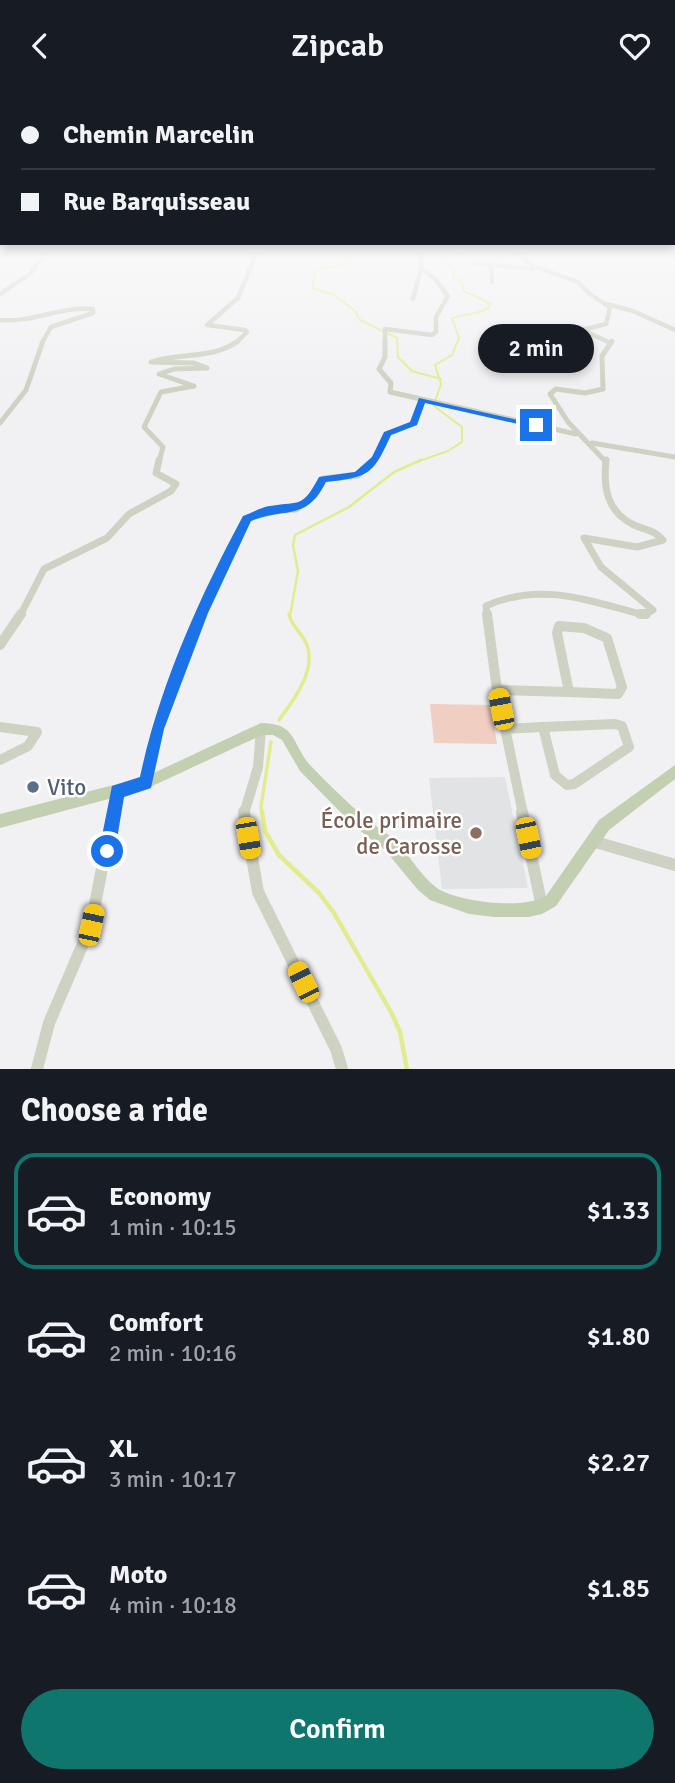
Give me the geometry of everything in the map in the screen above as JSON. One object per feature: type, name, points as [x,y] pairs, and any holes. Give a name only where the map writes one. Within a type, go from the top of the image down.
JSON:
[{"type":"main road","points":[[0,821],[146,783],[261,729],[274,729],[286,736],[304,767],[323,787],[359,821],[390,845],[423,885],[435,895],[453,903],[481,909],[528,910],[542,907],[559,893],[604,825],[675,771]]},
{"type":"street","points":[[0,645],[14,628],[44,569],[107,538],[129,514],[171,491],[176,484],[156,473],[163,447],[144,427],[145,421],[156,407],[161,392],[194,386],[159,374],[174,369],[207,368],[194,363],[151,362],[176,357],[207,356],[241,340],[247,333],[245,330],[206,325],[240,295]]},
{"type":"street","points":[[413,299],[414,295]]},
{"type":"street","points":[[447,295],[436,317],[436,332],[428,336],[385,329],[385,357],[379,369],[391,383],[390,392],[579,435]]},
{"type":"street","points":[[590,295],[607,304],[628,307],[643,317],[675,330]]},
{"type":"street","points":[[542,907],[497,690],[486,606],[493,601],[535,592],[556,594],[644,615],[653,610],[647,601],[626,588],[603,568],[587,549],[584,538],[637,547],[663,540],[658,533],[634,525],[618,514],[604,495],[606,460],[557,410],[550,394],[556,389],[579,394],[595,393],[603,389],[602,356],[612,341],[582,330],[606,324],[610,308],[607,304]]},
{"type":"street","points":[[0,320],[20,320],[53,310],[93,309],[93,313],[51,327],[39,348],[26,390],[0,423]]},
{"type":"street","points":[[146,783],[157,729],[202,613],[247,519],[269,510],[296,509],[314,495],[323,479],[358,475],[376,458],[387,434],[414,423],[422,400]]},
{"type":"street","points":[[588,442],[675,457]]},
{"type":"street","points":[[497,690],[618,694],[622,687],[607,638],[597,632],[567,625],[559,626],[557,633],[569,692]]},
{"type":"street","points":[[505,729],[542,727],[615,724],[622,726],[626,732],[629,747],[574,784],[567,785],[555,775],[542,727]]},
{"type":"street","points":[[0,727],[37,731],[36,740],[25,749],[0,760]]},
{"type":"street","points":[[261,729],[261,759],[255,783],[245,799],[244,812],[258,891],[337,1049],[342,1069]]},
{"type":"street","points":[[37,1069],[49,1024],[91,925],[117,791]]},
{"type":"street","points":[[592,841],[675,866]]},
{"type":"shaded area","points":[[430,704],[491,705],[497,744],[434,743]]},
{"type":"shaded area","name":"École primaire de Carosse","points":[[505,777],[528,888],[442,889],[429,778]]},
{"type":"waterway","points":[[333,295],[355,311],[360,320],[397,338],[398,357],[412,371],[439,379]]},
{"type":"waterway","points":[[439,379],[435,365],[452,355],[459,338],[452,319],[479,312],[491,304],[472,295]]},
{"type":"waterway","points":[[435,401],[441,384],[439,379]]},
{"type":"waterway","points":[[418,461],[448,451],[462,442],[462,427],[434,406]]},
{"type":"waterway","points":[[290,616],[298,571],[293,545],[295,535],[349,507],[394,472],[418,461]]},
{"type":"waterway","points":[[279,720],[302,684],[309,663],[306,643],[289,614]]},
{"type":"waterway","points":[[262,814],[271,742]]},
{"type":"waterway","points":[[262,812],[265,831],[279,855],[319,893],[334,913],[391,1012],[400,1032],[407,1069]]},
{"type":"place","name":"Vito","points":[[33,787]]},
{"type":"place","name":"École primaire de Carosse","points":[[476,833]]},
{"type":"route","points":[[107,851],[117,791],[146,783],[157,729],[202,613],[237,545],[247,519],[269,510],[296,509],[314,495],[323,479],[358,475],[376,458],[387,434],[414,423],[422,400],[536,425]]}]
